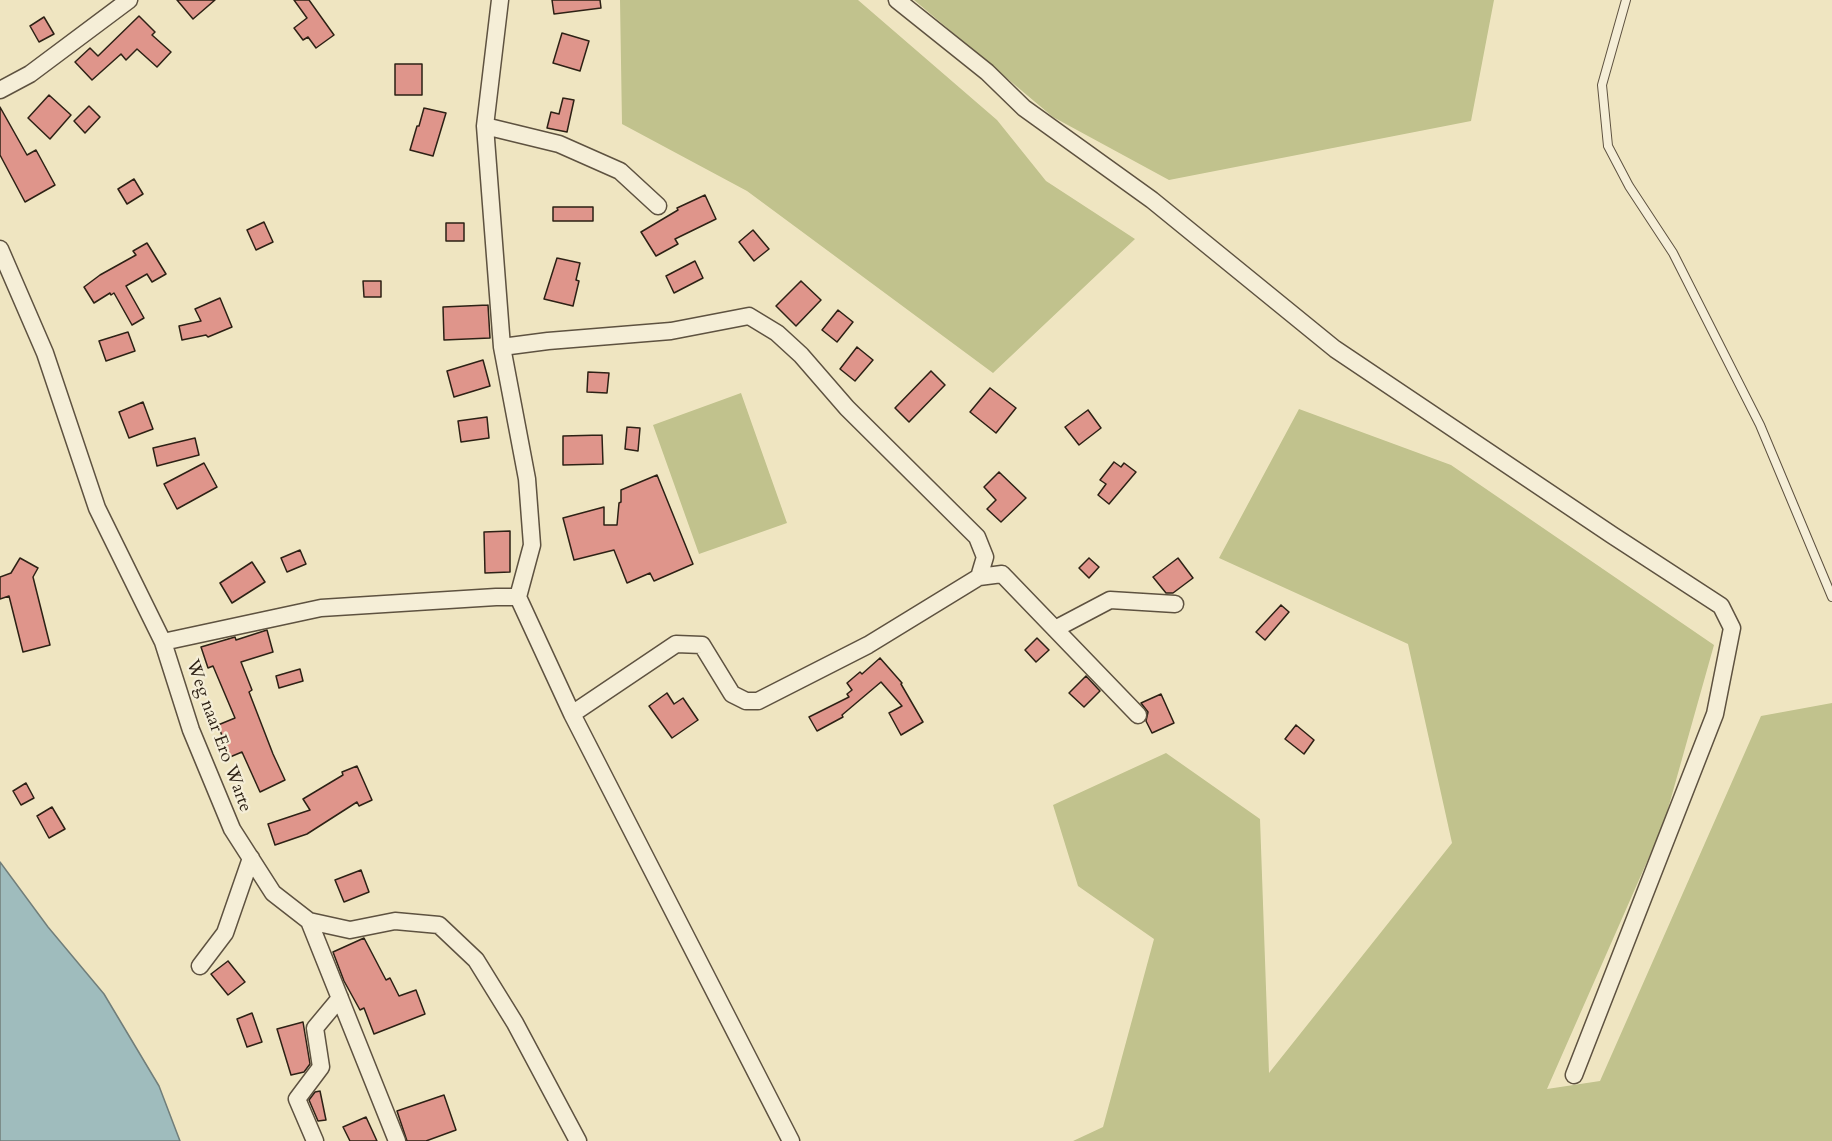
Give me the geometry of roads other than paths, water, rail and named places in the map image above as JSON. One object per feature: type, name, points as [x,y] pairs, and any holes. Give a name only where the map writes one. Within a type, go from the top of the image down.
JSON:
[{"type":"street","points":[[0,90],[30,74],[129,0]]},
{"type":"street","points":[[500,0],[485,126],[502,347],[527,480],[532,545],[519,597],[572,714],[791,1141]]},
{"type":"street","points":[[897,0],[987,72],[1024,108],[1152,200],[1335,349],[1552,496],[1721,606],[1732,628],[1715,714],[1574,1075]]},
{"type":"street","points":[[485,126],[559,144],[620,171],[658,206]]},
{"type":"street","name":"Weg naar Ero Warte","points":[[0,249],[45,352],[97,508],[163,642],[191,730],[232,830],[273,893],[309,921],[350,930],[395,921],[439,925],[476,960],[515,1023],[578,1141]]},
{"type":"street","points":[[502,347],[548,340],[671,331],[749,316],[777,333],[801,355],[847,408],[977,537],[985,557],[979,577]]},
{"type":"street","points":[[572,714],[676,644],[702,645],[732,694],[746,701],[758,701],[868,645],[979,577],[1002,574],[1138,715]]},
{"type":"street","points":[[163,642],[321,608],[519,597]]},
{"type":"street","points":[[1055,629],[1110,600],[1175,604]]},
{"type":"street","points":[[200,966],[225,933],[251,858]]},
{"type":"street","points":[[309,921],[397,1141]]},
{"type":"street","points":[[315,1141],[297,1099],[321,1067],[315,1028],[340,998]]},
{"type":"lane","points":[[1626,0],[1602,85],[1608,146],[1629,186],[1673,253],[1760,425],[1832,597]]},
{"type":"water","points":[[0,862],[48,927],[104,994],[159,1086],[180,1141],[0,1141]]}]
